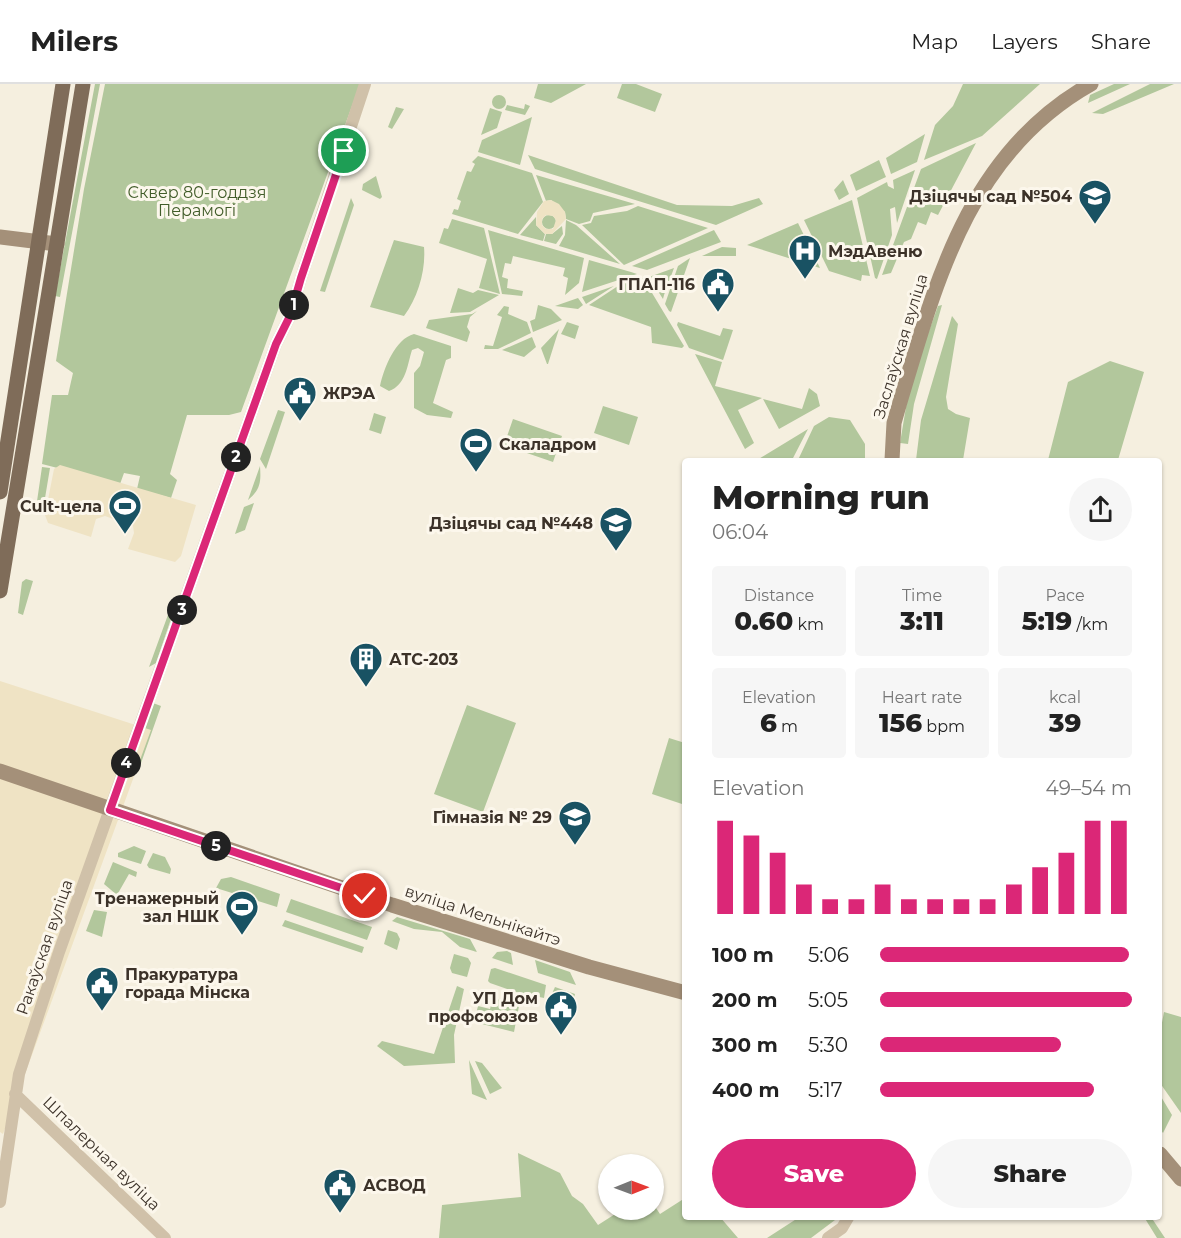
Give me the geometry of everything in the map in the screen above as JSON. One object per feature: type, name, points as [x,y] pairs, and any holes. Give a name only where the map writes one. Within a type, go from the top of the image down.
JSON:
[{"type":"main road","points":[[0,492],[63,84]]},
{"type":"main road","points":[[0,591],[83,84]]},
{"type":"main road","name":"Заслаўская вуліца","points":[[892,458],[894,423],[900,402],[956,235],[984,184],[1003,158],[1036,125],[1074,93],[1091,84]]},
{"type":"main road","points":[[0,237],[57,244]]},
{"type":"main road","name":"вуліца Мельнікайтэ","points":[[0,771],[509,943],[682,992]]},
{"type":"main road","points":[[1162,1156],[1181,1179]]},
{"type":"street","name":"Ракаўская вуліца","points":[[0,1202],[15,1094],[59,952],[276,344],[298,293],[365,84]]},
{"type":"street","name":"Шпалерная вуліца","points":[[15,1094],[165,1238]]},
{"type":"street","points":[[828,1238],[842,1228],[847,1220]]},
{"type":"green space","points":[[95,84],[100,84],[60,297],[55,296]]},
{"type":"green space","name":"Сквер 80-годдзя Перамогі","points":[[105,84],[360,84],[241,412],[229,415],[187,415],[170,474],[177,480],[171,498],[137,489],[140,476],[124,473],[120,484],[42,464],[52,395],[68,395],[73,373],[56,361],[84,189]]},
{"type":"green space","points":[[538,84],[586,84],[551,103],[534,98]]},
{"type":"green space","points":[[622,84],[636,84],[662,94],[655,112],[617,98]]},
{"type":"green space","points":[[963,84],[1040,84],[982,136],[924,160],[935,125],[953,106]]},
{"type":"green space","points":[[1114,84],[1130,84],[1088,103],[1090,95]]},
{"type":"green space","points":[[1150,84],[1174,84],[1103,114],[1092,113]]},
{"type":"green space","points":[[499,95],[504,97],[506,102],[504,107],[499,109],[494,107],[492,102],[494,97]]},
{"type":"green space","points":[[525,104],[530,106],[525,115],[505,110],[507,105],[524,109]]},
{"type":"green space","points":[[396,107],[404,109],[392,129],[388,127]]},
{"type":"green space","points":[[490,108],[502,112],[497,128],[481,135]]},
{"type":"green space","points":[[532,117],[520,165],[478,152],[482,140]]},
{"type":"green space","points":[[925,134],[917,162],[891,174],[886,158]]},
{"type":"green space","points":[[976,143],[938,215],[931,212],[926,225],[918,222],[911,239],[904,242],[891,273],[882,275],[921,169]]},
{"type":"green space","points":[[528,155],[677,205],[732,206],[759,198],[763,204],[716,225],[535,169]]},
{"type":"green space","points":[[478,156],[532,173],[543,202],[518,234],[452,214],[454,209],[458,210],[461,201],[457,199],[467,171],[471,172],[475,164],[472,162]]},
{"type":"green space","points":[[879,160],[886,177],[856,191],[850,175]]},
{"type":"green space","points":[[915,170],[897,223],[895,207],[890,209],[892,235],[877,279],[857,198],[887,182],[888,186],[894,189],[893,180]]},
{"type":"green space","points":[[536,175],[635,204],[593,213],[590,221],[579,224],[566,219],[565,212],[551,200],[546,201]]},
{"type":"green space","points":[[376,176],[382,197],[380,199],[362,190],[363,184]]},
{"type":"green space","points":[[843,180],[849,194],[839,200],[834,190]]},
{"type":"green space","points":[[351,198],[354,205],[325,292],[320,291]]},
{"type":"green space","points":[[852,200],[870,276],[862,275],[861,281],[829,271],[804,220]]},
{"type":"green space","points":[[638,206],[708,228],[624,265],[582,225],[591,223],[594,216],[627,211]]},
{"type":"green space","points":[[546,215],[552,215],[556,222],[552,229],[546,229],[542,225],[542,219]]},
{"type":"green space","points":[[536,217],[536,225],[545,234],[543,241],[520,235]]},
{"type":"green space","points":[[452,219],[484,228],[500,294],[479,288],[487,259],[439,243],[444,228],[448,229]]},
{"type":"green space","points":[[566,220],[576,225],[620,264],[559,246],[565,235]]},
{"type":"green space","points":[[798,223],[820,268],[747,245]]},
{"type":"green space","points":[[562,226],[563,234],[556,244],[544,241],[546,234],[552,234]]},
{"type":"green space","points":[[488,230],[584,258],[579,283],[565,295],[568,278],[563,276],[565,268],[513,256],[511,264],[505,263],[502,277],[508,279],[507,288],[523,291],[522,296],[502,294]]},
{"type":"green space","points":[[714,230],[721,242],[647,270],[632,266]]},
{"type":"green space","points":[[394,240],[424,247],[424,265],[420,283],[404,316],[370,307]]},
{"type":"green space","points":[[722,247],[736,248],[736,256],[702,256]]},
{"type":"green space","points":[[690,258],[671,312],[665,304],[678,266]]},
{"type":"green space","points":[[589,260],[631,272],[637,274],[582,292]]},
{"type":"green space","points":[[674,268],[664,295],[663,299],[649,277]]},
{"type":"green space","points":[[643,278],[684,346],[682,348],[652,343],[651,327],[589,305],[621,284]]},
{"type":"green space","points":[[614,286],[586,304],[582,297]]},
{"type":"green space","points":[[458,288],[473,293],[478,290],[499,295],[470,312],[450,313]]},
{"type":"green space","points":[[578,298],[583,305],[578,309],[555,306]]},
{"type":"green space","points":[[538,305],[551,309],[562,320],[533,332],[530,321],[535,319]]},
{"type":"green space","points":[[942,305],[914,404],[908,444],[900,443],[910,383],[938,306]]},
{"type":"green space","points":[[504,306],[509,307],[508,314],[527,322],[531,333],[498,349],[484,349],[485,345],[493,346],[502,317],[497,315]]},
{"type":"green space","points":[[477,311],[470,317],[467,342],[426,328],[429,320],[472,314]]},
{"type":"green space","points":[[952,316],[958,324],[946,397],[948,409],[970,418],[963,458],[916,458],[921,420]]},
{"type":"green space","points":[[567,322],[579,326],[575,339],[561,334]]},
{"type":"green space","points":[[678,322],[720,336],[723,328],[733,330],[723,360],[689,348],[677,325]]},
{"type":"green space","points":[[559,329],[548,364],[547,364],[541,348]]},
{"type":"green space","points":[[414,334],[451,346],[451,358],[446,360],[433,403],[453,412],[451,418],[427,415],[414,408],[414,373],[420,366],[424,352],[418,348],[412,350],[405,374],[395,388],[389,391],[380,386],[391,355],[401,342]]},
{"type":"green space","points":[[532,337],[536,347],[524,357],[502,350]]},
{"type":"green space","points":[[695,354],[722,362],[715,386],[762,398],[738,410],[754,443],[745,449]]},
{"type":"green space","points":[[1110,361],[1144,372],[1119,458],[1049,458],[1068,382]]},
{"type":"green space","points":[[809,388],[817,394],[820,406],[779,429],[763,399],[802,409]]},
{"type":"green space","points":[[603,406],[638,417],[629,445],[594,433]]},
{"type":"green space","points":[[278,410],[285,412],[266,469],[260,459]]},
{"type":"green space","points":[[374,413],[386,417],[381,434],[369,430]]},
{"type":"green space","points":[[829,417],[850,420],[865,444],[865,458],[799,458],[814,426]]},
{"type":"green space","points":[[513,419],[562,436],[553,462],[504,445]]},
{"type":"green space","points":[[808,429],[793,458],[760,458]]},
{"type":"green space","points":[[260,466],[259,484],[248,500]]},
{"type":"green space","points":[[42,467],[50,468],[43,510],[36,508]]},
{"type":"green space","points":[[254,503],[245,530],[235,534],[244,507]]},
{"type":"green space","points":[[26,579],[33,581],[23,615],[18,613],[22,582]]},
{"type":"green space","points":[[169,612],[172,616],[156,663],[149,667]]},
{"type":"green space","points":[[153,703],[161,706],[140,766],[133,768]]},
{"type":"green space","points":[[467,705],[516,723],[483,812],[434,794]]},
{"type":"green space","points":[[669,738],[682,742],[682,804],[652,794]]},
{"type":"green space","points":[[134,846],[146,851],[141,864],[118,857],[118,853]]},
{"type":"green space","points":[[153,853],[165,857],[171,869],[170,874],[149,868],[147,865]]},
{"type":"green space","points":[[113,862],[137,872],[136,877],[129,874],[117,895],[104,884]]},
{"type":"green space","points":[[231,877],[280,894],[277,907],[216,888],[221,879]]},
{"type":"green space","points":[[291,899],[372,927],[367,940],[286,912]]},
{"type":"green space","points":[[94,910],[107,912],[102,937],[86,931]]},
{"type":"green space","points":[[397,917],[470,939],[477,952],[460,947],[442,932],[414,929],[392,921]]},
{"type":"green space","points":[[285,920],[364,947],[362,953],[282,926]]},
{"type":"green space","points":[[388,930],[397,933],[400,939],[397,950],[384,944]]},
{"type":"green space","points":[[497,952],[511,953],[513,965],[492,958]]},
{"type":"green space","points":[[454,954],[468,958],[471,963],[467,977],[452,973],[450,968]]},
{"type":"green space","points":[[535,960],[570,972],[576,985],[538,973]]},
{"type":"green space","points":[[495,968],[546,985],[544,998],[490,983],[488,981],[491,969]]},
{"type":"green space","points":[[457,986],[464,989],[454,1035],[455,1063],[404,1066],[377,1046],[382,1041],[434,1054]]},
{"type":"green space","points":[[555,987],[575,994],[572,1008],[552,1002],[550,998]]},
{"type":"green space","points":[[493,998],[519,1006],[514,1032],[474,1022],[478,1006],[490,1009]]},
{"type":"green space","points":[[1164,1012],[1181,1017],[1181,1113],[1162,1086]]},
{"type":"green space","points":[[469,1060],[487,1100],[472,1094]]},
{"type":"green space","points":[[475,1061],[482,1063],[502,1088],[490,1094]]},
{"type":"green space","points":[[1162,1098],[1172,1115],[1162,1132]]},
{"type":"green space","points":[[518,1153],[560,1173],[572,1196],[583,1204],[598,1225],[606,1220],[664,1220],[664,1211],[682,1200],[682,1220],[723,1220],[738,1238],[439,1238],[442,1205],[521,1197]]},
{"type":"green space","points":[[795,1220],[835,1220],[811,1238],[767,1238]]},
{"type":"green space","points":[[1146,1220],[1153,1220],[1165,1238],[1157,1238]]},
{"type":"shaded area","points":[[551,200],[559,204],[565,212],[566,219],[552,234],[545,234],[536,225],[537,212],[544,201]],"holes":[[[546,215],[553,216],[556,220],[553,229],[546,229],[542,225],[542,219]]]},
{"type":"shaded area","points":[[60,465],[196,505],[181,556],[175,562],[128,549],[134,533],[133,526],[105,516],[96,519],[91,537],[48,523],[45,515],[54,469]]},
{"type":"shaded area","points":[[0,681],[151,730],[3,1134],[0,1132]]},
{"type":"place","name":"Дзіцячы сад №504","points":[[1095,225]]},
{"type":"place","name":"МэдАвеню","points":[[805,280]]},
{"type":"place","name":"ГПАП-116","points":[[718,313]]},
{"type":"place","name":"ЖРЭА","points":[[300,422]]},
{"type":"place","name":"Скаладром","points":[[476,473]]},
{"type":"place","name":"Cult-цела","points":[[125,535]]},
{"type":"place","name":"Дзіцячы сад №448","points":[[616,552]]},
{"type":"place","name":"АТС-203","points":[[366,688]]},
{"type":"place","name":"Гімназія № 29","points":[[575,846]]},
{"type":"place","name":"Тренажерный зал НШК","points":[[242,936]]},
{"type":"place","name":"Пракуратура горада Мінска","points":[[102,1012]]},
{"type":"place","name":"УП Дом профсоюзов","points":[[561,1036]]},
{"type":"place","name":"АСВОД","points":[[340,1214]]},
{"type":"route","points":[[344,151],[290,316],[276,344],[110,810],[365,896]]}]
